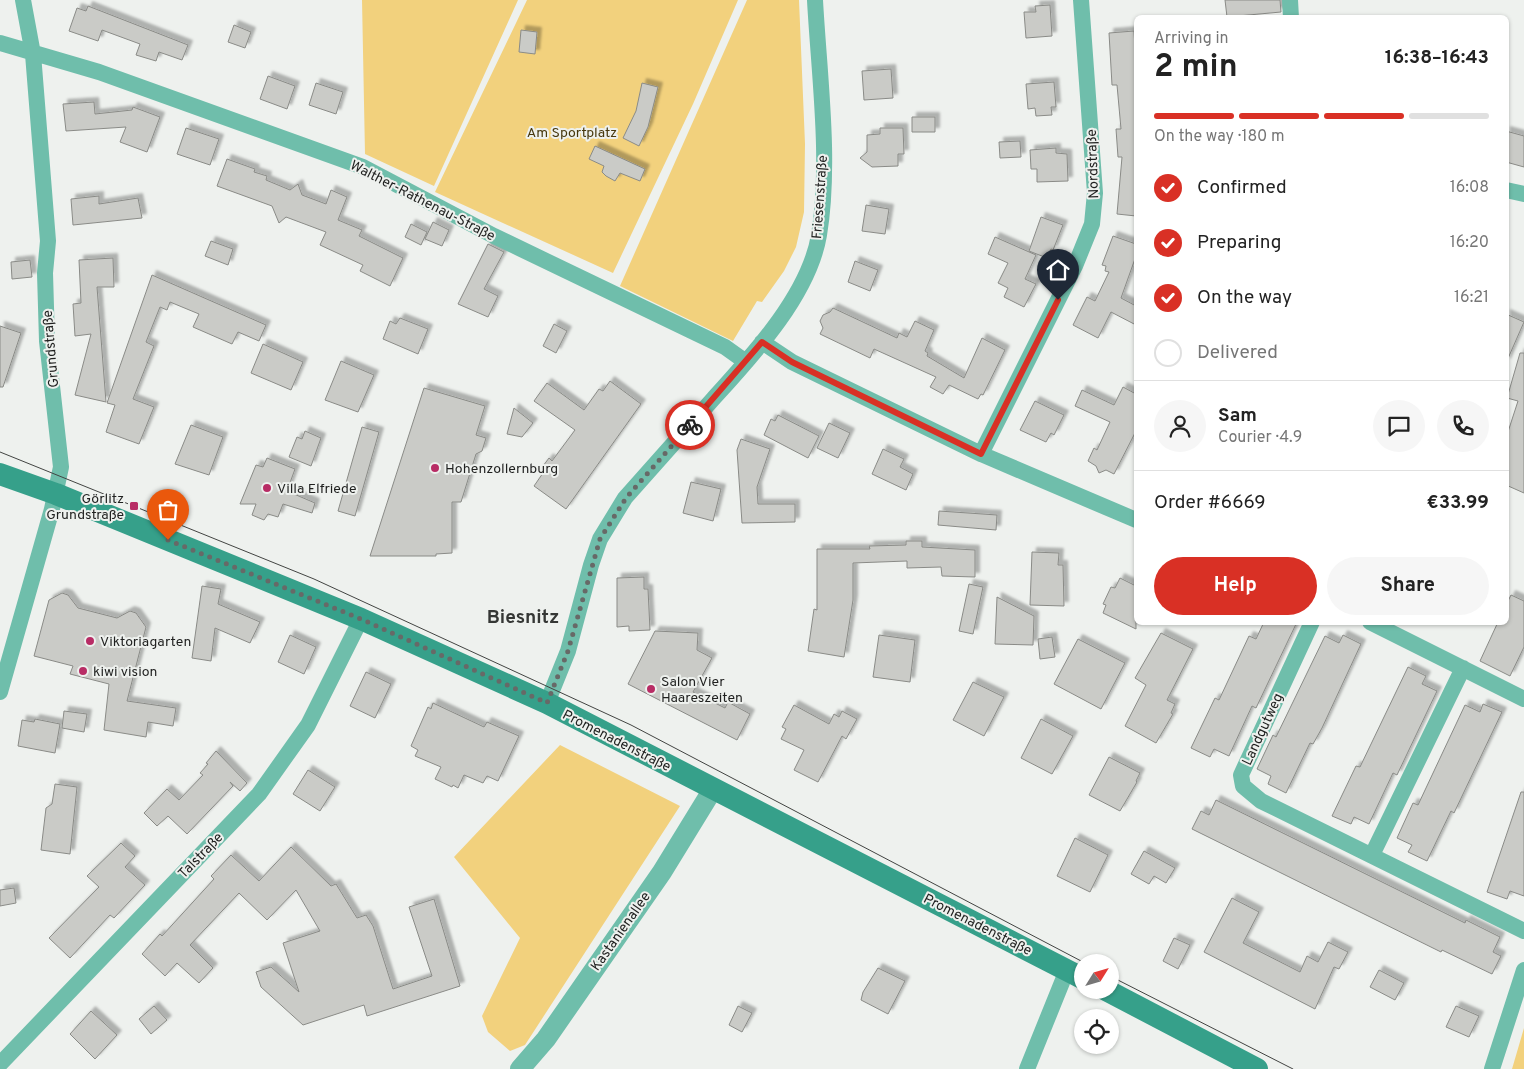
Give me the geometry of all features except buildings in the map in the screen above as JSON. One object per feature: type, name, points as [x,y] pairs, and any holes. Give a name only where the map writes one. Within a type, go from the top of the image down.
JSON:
[{"type":"main road","name":"Promenadenstraße","points":[[0,474],[56,494],[361,619],[547,703],[1074,973]]},
{"type":"main road","points":[[1119,997],[1257,1069]]},
{"type":"street","name":"Grundstraße","points":[[0,692],[56,494],[61,467],[47,341],[45,273],[48,241],[34,54],[23,0]]},
{"type":"street","name":"Friesenstraße","points":[[547,703],[568,651],[591,565],[600,539],[611,520],[643,478],[762,342],[800,285],[811,262],[819,236],[823,143],[815,0]]},
{"type":"street","name":"Nordstraße","points":[[981,454],[1075,266],[1092,224],[1095,193],[1081,0]]},
{"type":"street","points":[[1290,0],[1291,15]]},
{"type":"street","name":"Walther-Rathenau-Straße","points":[[0,43],[99,72],[363,167],[494,236],[725,347],[746,362]]},
{"type":"street","points":[[1509,191],[1524,194]]},
{"type":"street","points":[[762,342],[792,362],[981,454],[1134,519]]},
{"type":"street","name":"Talstraße","points":[[0,1064],[259,794],[308,725],[361,619]]},
{"type":"street","name":"Landgutweg","points":[[1311,625],[1241,775],[1243,786],[1261,801],[1524,931]]},
{"type":"street","points":[[1376,625],[1524,699]]},
{"type":"street","points":[[1372,856],[1463,668]]},
{"type":"street","name":"Kastanienallee","points":[[520,1069],[546,1039],[662,872],[713,789]]},
{"type":"street","points":[[1492,1069],[1524,970]]},
{"type":"street","points":[[1027,1069],[1074,976]]},
{"type":"green space","points":[[362,0],[518,0],[434,186],[365,154]]},
{"type":"green space","name":"Am Sportplatz","points":[[527,0],[738,0],[693,104],[613,273],[435,192]]},
{"type":"green space","points":[[747,0],[799,0],[805,144],[804,212],[796,247],[784,271],[762,302],[757,301],[733,341],[620,286]]},
{"type":"green space","points":[[560,745],[680,806],[525,1045],[510,1051],[488,1032],[482,1016],[520,938],[454,857]]},
{"type":"green space","points":[[1524,1028],[1524,1069],[1512,1069]]},
{"type":"tram line","points":[[0,452],[314,579],[631,725],[1074,957]]},
{"type":"tram line","points":[[1119,981],[1293,1069]]},
{"type":"way so far","points":[[168,540],[361,619],[547,703],[568,651],[591,565],[600,539],[626,498],[690,425]]},
{"type":"place","name":"Hohenzollernburg","points":[[435,468]]},
{"type":"place","name":"Villa Elfriede","points":[[267,488]]},
{"type":"place","name":"Görlitz Grundstraße","points":[[134,506]]},
{"type":"place","name":"Viktoriagarten","points":[[90,641]]},
{"type":"place","name":"kiwi vision","points":[[83,671]]},
{"type":"place","name":"Salon Vier Haareszeiten","points":[[651,689]]},
{"type":"district","name":"Biesnitz","points":[[523,616]]},
{"type":"route","points":[[690,425],[762,342],[792,362],[981,454],[1058,300]]}]
